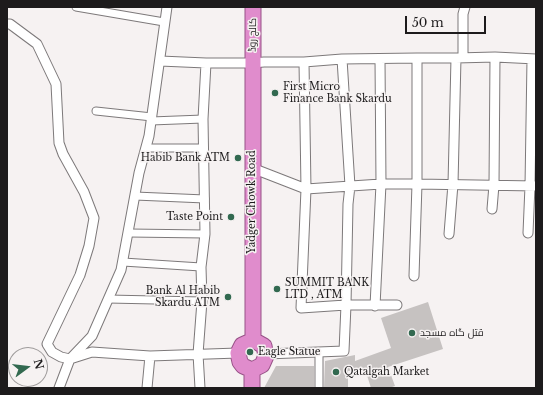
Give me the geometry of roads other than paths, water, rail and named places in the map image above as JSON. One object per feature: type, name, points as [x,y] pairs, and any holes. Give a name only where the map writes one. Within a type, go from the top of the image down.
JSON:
[{"type":"highway","name":"کالج روڈ","points":[[252,63],[253,7]]},
{"type":"highway","name":"Yadger Chowk Road","points":[[252,63],[253,341]]},
{"type":"highway","points":[[253,341],[264,346],[266,354],[265,361],[262,365],[252,370],[243,366],[240,362],[238,353],[242,345],[246,342],[253,341]]},
{"type":"highway","points":[[252,370],[252,388]]},
{"type":"street","points":[[76,7],[114,10],[164,22]]},
{"type":"street","points":[[59,388],[70,359],[92,336],[122,270],[139,173],[146,148],[151,119],[167,7]]},
{"type":"street","points":[[449,234],[463,14],[465,7]]},
{"type":"street","points":[[7,24],[10,24],[37,44],[56,84],[59,143],[63,154],[84,192],[94,218],[89,246],[80,275],[47,344],[52,352],[61,357],[70,359],[92,352],[150,356],[238,353]]},
{"type":"street","points":[[160,60],[206,63],[252,63],[304,62],[342,59],[495,57],[534,59],[533,186],[528,232]]},
{"type":"street","points":[[492,209],[494,185],[495,57]]},
{"type":"street","points":[[414,276],[417,184],[417,58]]},
{"type":"street","points":[[266,354],[344,351],[348,204],[350,186],[342,59]]},
{"type":"street","points":[[375,306],[381,184],[380,59]]},
{"type":"street","points":[[304,62],[306,189],[301,308],[346,305],[397,305]]},
{"type":"street","points":[[200,388],[198,354],[202,301],[201,267],[205,234],[203,119],[206,63]]},
{"type":"street","points":[[96,111],[151,119],[203,119]]},
{"type":"street","points":[[146,148],[204,148]]},
{"type":"street","points":[[252,168],[306,189],[381,184],[533,186]]},
{"type":"street","points":[[135,196],[205,199]]},
{"type":"street","points":[[129,233],[205,234]]},
{"type":"street","points":[[123,262],[201,267]]},
{"type":"street","points":[[108,299],[202,301]]},
{"type":"street","points":[[319,352],[319,388]]},
{"type":"street","points":[[148,388],[150,356]]},
{"type":"place","name":"First Micro Finance Bank Skardu","points":[[275,93]]},
{"type":"place","name":"Habib Bank ATM","points":[[238,158]]},
{"type":"place","name":"Taste Point","points":[[231,217]]},
{"type":"place","name":"SUMMIT BANK LTD , ATM","points":[[277,289]]},
{"type":"place","name":"Bank Al Habib Skardu ATM","points":[[228,297]]},
{"type":"place","name":"قتل گاہ مسجد","points":[[412,333]]},
{"type":"place","name":"Eagle Statue","points":[[250,352]]},
{"type":"place","name":"Qatalgah Market","points":[[336,372]]}]
